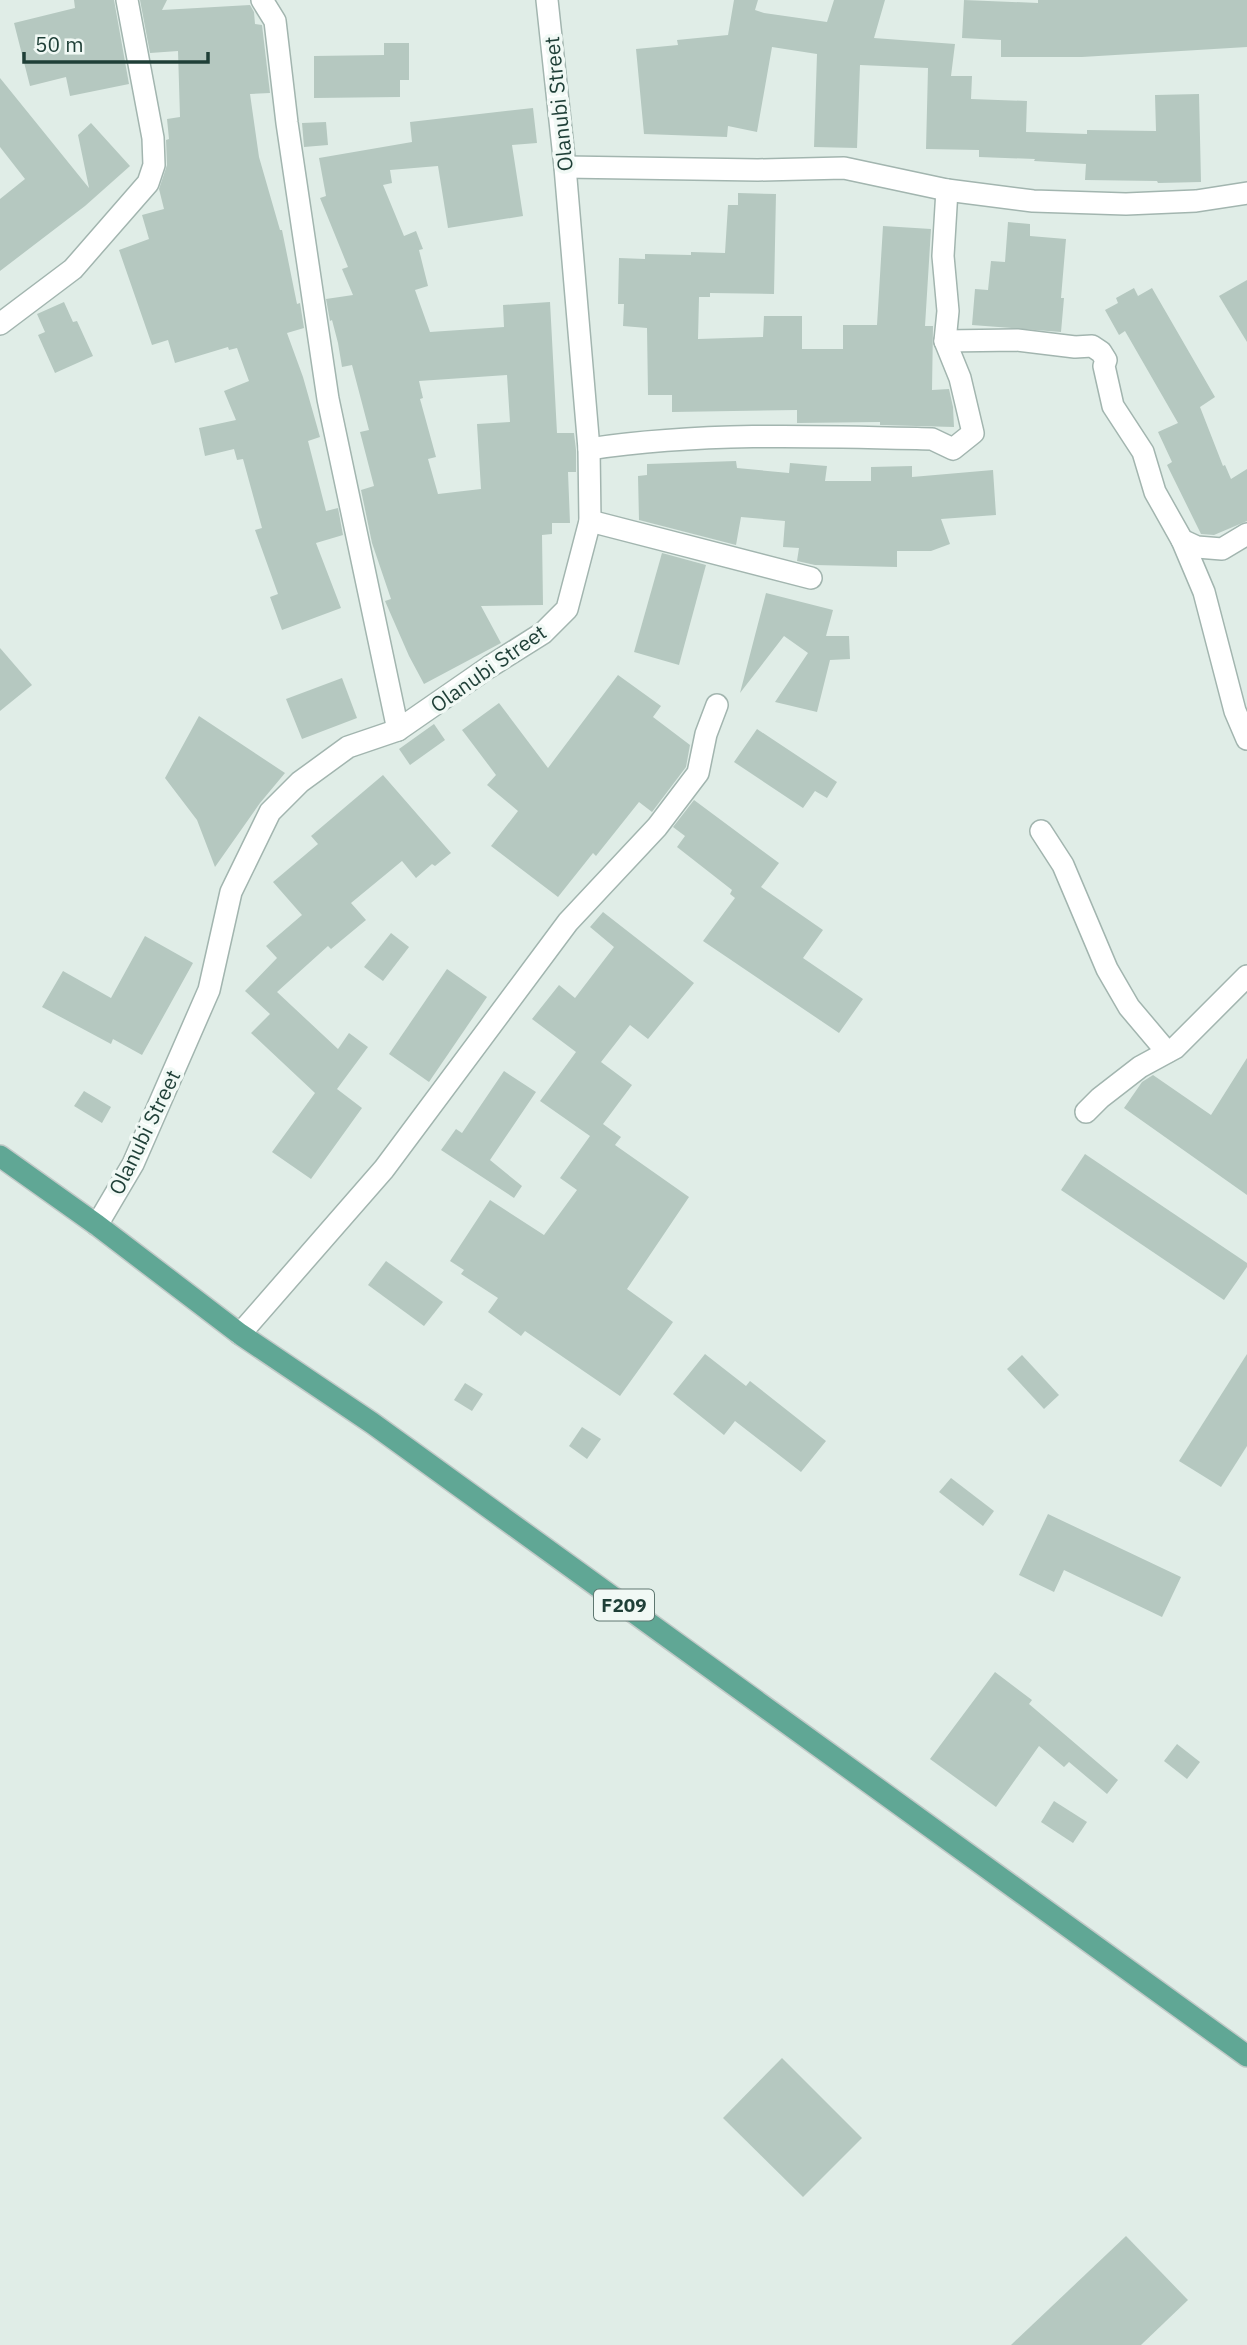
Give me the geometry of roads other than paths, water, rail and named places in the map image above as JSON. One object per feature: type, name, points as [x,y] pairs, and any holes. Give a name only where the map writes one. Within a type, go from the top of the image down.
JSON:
[{"type":"main road","name":"F209","points":[[0,1156],[97,1225],[240,1334],[372,1423],[1247,2056]]},
{"type":"street","points":[[0,324],[73,269],[148,183],[154,165],[153,138],[127,0]]},
{"type":"street","points":[[262,0],[275,21],[287,123],[328,399],[398,730]]},
{"type":"street","points":[[275,21],[282,0]]},
{"type":"street","name":"Olanubi Street","points":[[97,1225],[133,1164],[209,990],[231,892],[270,812],[300,782],[348,747],[398,730],[543,633],[567,609],[590,522],[589,449],[565,167],[547,0]]},
{"type":"street","points":[[565,167],[844,169],[947,190],[1033,201],[1126,204],[1196,201],[1247,193]]},
{"type":"street","points":[[589,449],[642,441],[755,436],[932,439],[953,449],[973,433],[960,378],[944,341],[948,311],[943,256],[947,190]]},
{"type":"street","points":[[944,341],[1017,340],[1074,347],[1091,346],[1101,352],[1106,360],[1104,366],[1113,405],[1143,452],[1156,492],[1182,540],[1204,592],[1235,711],[1247,739]]},
{"type":"street","points":[[590,522],[811,578]]},
{"type":"street","points":[[1182,540],[1197,547],[1222,550],[1247,534]]},
{"type":"street","points":[[240,1334],[384,1169],[568,922],[657,827],[698,773],[706,734],[717,705]]},
{"type":"street","points":[[1041,831],[1063,865],[1107,968],[1129,1007],[1167,1052]]},
{"type":"street","points":[[1086,1112],[1140,1067],[1175,1048],[1247,976]]}]
